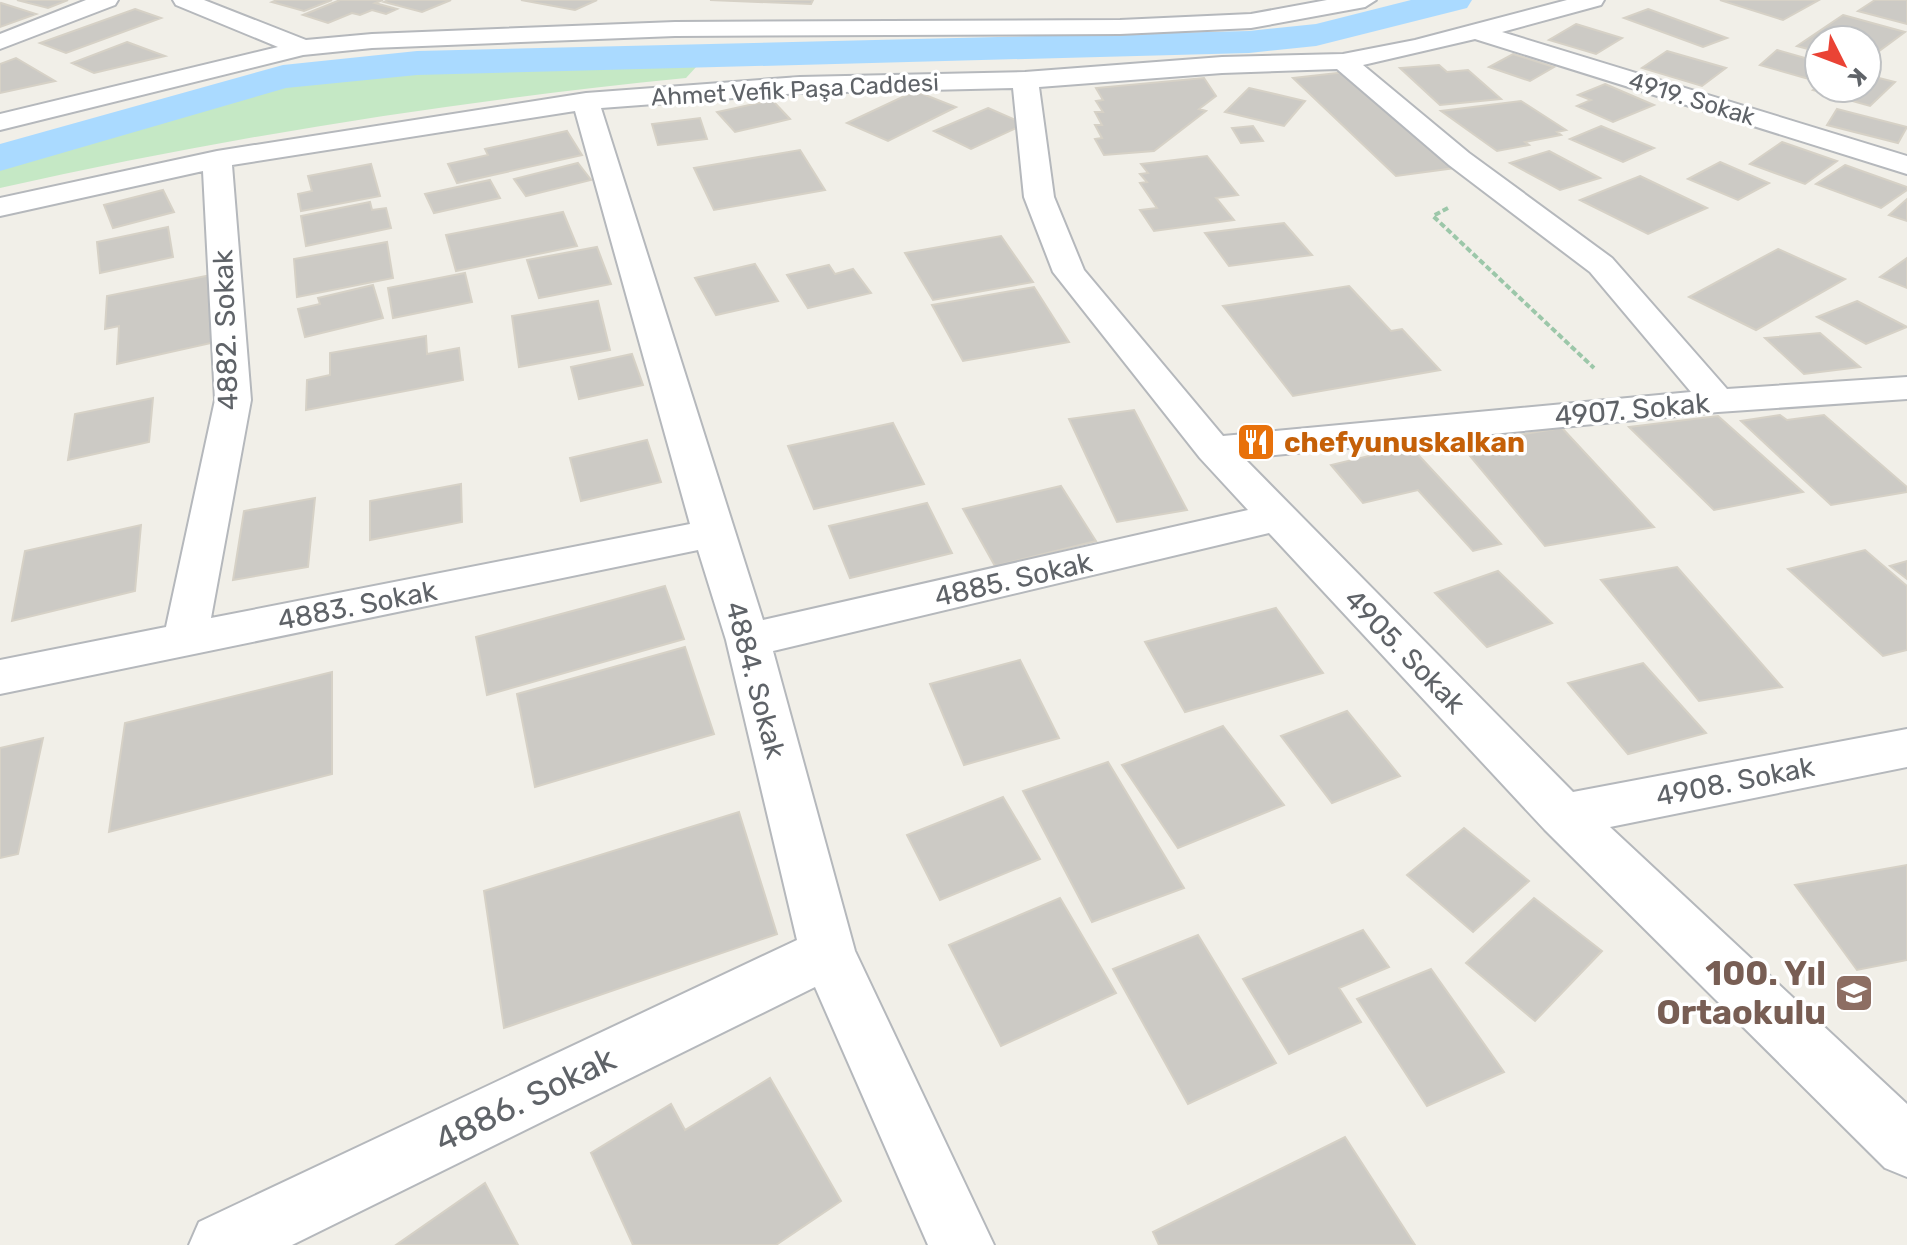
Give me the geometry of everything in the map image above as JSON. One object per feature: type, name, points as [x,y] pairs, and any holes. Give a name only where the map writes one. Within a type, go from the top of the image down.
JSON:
[{"type":"street","points":[[0,42],[107,0]]},
{"type":"street","points":[[184,0],[303,48]]},
{"type":"street","points":[[834,28],[840,0]]},
{"type":"street","points":[[0,122],[303,48],[372,41],[675,29],[834,28],[968,52],[1251,21],[1365,0]]},
{"type":"street","name":"Ahmet Vefik Paşa Caddesi","points":[[0,207],[217,159],[586,101],[800,85],[968,52],[1025,80],[1222,65],[1343,61],[1478,32],[1593,0]]},
{"type":"street","points":[[652,10],[675,29]]},
{"type":"street","name":"4919. Sokak","points":[[1478,32],[1905,158]]},
{"type":"street","points":[[1343,61],[1493,184],[1601,265],[1718,401]]},
{"type":"street","name":"4905. Sokak","points":[[1025,80],[1039,197],[1069,272],[1213,449],[1563,815],[1907,1146]]},
{"type":"street","name":"4884. Sokak","points":[[586,101],[713,533],[748,640],[828,953],[961,1245]]},
{"type":"street","name":"4882. Sokak","points":[[185,640],[233,400],[217,159]]},
{"type":"street","name":"4907. Sokak","points":[[1213,449],[1718,401],[1907,388]]},
{"type":"street","name":"4885. Sokak","points":[[748,640],[1278,517]]},
{"type":"street","name":"4883. Sokak","points":[[0,677],[713,533]]},
{"type":"street","name":"4908. Sokak","points":[[1563,815],[1907,748]]},
{"type":"street","name":"4886. Sokak","points":[[222,1245],[828,953]]},
{"type":"path","points":[[1493,184],[1433,216],[1601,375]]},
{"type":"green space","points":[[588,66],[697,66],[686,78],[342,122],[0,188],[0,166],[131,124],[231,98],[345,79]]},
{"type":"building","points":[[17,0],[68,0],[48,8]]},
{"type":"building","points":[[332,0],[304,11],[272,2]]},
{"type":"building","points":[[340,0],[383,0],[375,3],[397,9],[386,14],[372,10],[360,15],[352,13],[328,23],[303,15]]},
{"type":"building","points":[[451,0],[422,12],[384,2]]},
{"type":"building","points":[[521,0],[597,0],[575,10]]},
{"type":"building","points":[[710,0],[813,0],[811,4]]},
{"type":"building","points":[[1720,0],[1819,0],[1783,20]]},
{"type":"building","points":[[1875,0],[1907,0],[1907,24],[1858,11]]},
{"type":"building","points":[[1,3],[36,14],[0,27]]},
{"type":"building","points":[[135,9],[161,18],[66,53],[40,43]]},
{"type":"building","points":[[1648,9],[1727,38],[1703,47],[1624,18]]},
{"type":"building","points":[[1843,15],[1876,24],[1830,24]]},
{"type":"building","points":[[1576,24],[1622,38],[1596,54],[1549,40]]},
{"type":"building","points":[[1883,26],[1905,32],[1883,48]]},
{"type":"building","points":[[127,42],[165,56],[94,73],[72,63]]},
{"type":"building","points":[[1777,50],[1803,57],[1803,77],[1760,65]]},
{"type":"building","points":[[1667,51],[1726,68],[1702,86],[1642,68]]},
{"type":"building","points":[[1513,54],[1554,67],[1530,81],[1489,67]]},
{"type":"building","points":[[16,58],[55,81],[0,93],[0,64]]},
{"type":"building","points":[[1439,65],[1447,72],[1468,70],[1501,99],[1440,105],[1400,68]]},
{"type":"building","points":[[1346,72],[1455,168],[1396,176],[1293,78]]},
{"type":"building","points":[[1204,78],[1216,96],[1199,109],[1206,111],[1154,151],[1104,155],[1095,139],[1102,138],[1095,125],[1102,125],[1095,112],[1103,112],[1096,101],[1103,100],[1096,88]]},
{"type":"building","points":[[1883,79],[1895,82],[1883,94]]},
{"type":"building","points":[[1605,84],[1654,105],[1613,122],[1577,106],[1591,100],[1578,95]]},
{"type":"building","points":[[1249,88],[1305,101],[1284,126],[1225,112]]},
{"type":"building","points":[[915,91],[956,107],[888,141],[847,123]]},
{"type":"building","points":[[772,100],[790,119],[735,132],[717,112]]},
{"type":"building","points":[[1521,101],[1566,130],[1557,132],[1561,135],[1525,142],[1529,145],[1497,151],[1441,111]]},
{"type":"building","points":[[988,108],[1025,124],[971,149],[934,131]]},
{"type":"building","points":[[1837,109],[1907,127],[1898,143],[1827,125]]},
{"type":"building","points":[[700,118],[707,139],[658,145],[652,124]]},
{"type":"building","points":[[1253,126],[1263,141],[1241,143],[1232,128]]},
{"type":"building","points":[[1601,126],[1654,148],[1623,162],[1570,139]]},
{"type":"building","points":[[567,131],[582,155],[457,183],[448,164],[488,155],[485,149]]},
{"type":"building","points":[[1782,142],[1837,161],[1805,184],[1750,164]]},
{"type":"building","points":[[800,150],[825,190],[714,210],[694,168]]},
{"type":"building","points":[[1549,151],[1600,178],[1560,190],[1510,163]]},
{"type":"building","points":[[1207,156],[1238,195],[1216,198],[1234,220],[1154,231],[1140,210],[1157,208],[1140,183],[1147,182],[1140,174],[1148,173],[1141,164]]},
{"type":"building","points":[[1720,162],[1769,183],[1738,200],[1688,179]]},
{"type":"building","points":[[578,163],[591,180],[526,196],[514,179]]},
{"type":"building","points":[[371,164],[380,196],[301,211],[298,194],[312,191],[308,176]]},
{"type":"building","points":[[1845,165],[1907,187],[1907,190],[1881,208],[1816,184]]},
{"type":"building","points":[[1640,176],[1707,208],[1648,234],[1580,200]]},
{"type":"building","points":[[490,180],[500,198],[434,213],[425,194]]},
{"type":"building","points":[[163,190],[174,212],[113,228],[104,205]]},
{"type":"building","points":[[1907,199],[1907,221],[1889,215]]},
{"type":"building","points":[[370,202],[372,210],[386,208],[391,228],[306,246],[301,216]]},
{"type":"building","points":[[563,212],[577,246],[456,271],[446,235]]},
{"type":"building","points":[[1284,223],[1312,255],[1229,266],[1205,233]]},
{"type":"building","points":[[168,227],[173,257],[100,273],[97,242]]},
{"type":"building","points":[[1001,236],[1033,282],[933,300],[905,253]]},
{"type":"building","points":[[387,242],[393,278],[297,297],[294,259]]},
{"type":"building","points":[[597,247],[611,284],[539,298],[527,260]]},
{"type":"building","points":[[1778,249],[1845,279],[1756,330],[1689,297]]},
{"type":"building","points":[[1907,258],[1907,288],[1880,277]]},
{"type":"building","points":[[755,264],[778,301],[716,315],[695,278]]},
{"type":"building","points":[[829,265],[835,274],[853,269],[871,293],[808,308],[787,275]]},
{"type":"building","points":[[465,273],[472,302],[393,318],[388,288]]},
{"type":"building","points":[[216,274],[220,341],[117,364],[119,326],[105,329],[107,296]]},
{"type":"building","points":[[373,285],[383,318],[305,337],[298,309],[320,304],[318,298]]},
{"type":"building","points":[[1349,286],[1391,331],[1402,329],[1440,370],[1293,396],[1223,306]]},
{"type":"building","points":[[1034,287],[1069,342],[963,361],[932,305]]},
{"type":"building","points":[[598,301],[610,350],[519,367],[512,316]]},
{"type":"building","points":[[1857,301],[1907,327],[1866,344],[1817,317]]},
{"type":"building","points":[[1820,333],[1860,367],[1804,374],[1765,338]]},
{"type":"building","points":[[426,336],[427,354],[459,348],[463,380],[306,410],[307,380],[330,375],[330,353]]},
{"type":"building","points":[[632,354],[643,385],[579,399],[571,367]]},
{"type":"building","points":[[153,398],[149,442],[68,460],[75,414]]},
{"type":"building","points":[[1134,410],[1187,510],[1117,522],[1069,419]]},
{"type":"building","points":[[1780,415],[1787,420],[1824,415],[1907,487],[1907,492],[1831,505],[1741,421]]},
{"type":"building","points":[[1718,416],[1803,492],[1714,510],[1629,427]]},
{"type":"building","points":[[893,423],[924,484],[814,509],[788,446]]},
{"type":"building","points":[[1562,428],[1654,527],[1545,546],[1460,444]]},
{"type":"building","points":[[647,440],[661,482],[581,501],[570,458]]},
{"type":"building","points":[[1410,446],[1501,544],[1473,551],[1418,490],[1363,503],[1331,465]]},
{"type":"building","points":[[461,484],[462,522],[370,540],[370,501]]},
{"type":"building","points":[[1061,486],[1096,541],[995,566],[963,509]]},
{"type":"building","points":[[315,498],[308,567],[233,580],[244,511]]},
{"type":"building","points":[[927,503],[952,553],[850,578],[829,526]]},
{"type":"building","points":[[141,525],[135,591],[12,621],[25,551]]},
{"type":"building","points":[[1865,550],[1907,586],[1907,650],[1883,656],[1788,569]]},
{"type":"building","points":[[1907,561],[1907,579],[1890,566]]},
{"type":"building","points":[[1677,567],[1782,687],[1699,701],[1601,580]]},
{"type":"building","points":[[1498,571],[1552,623],[1487,647],[1435,593]]},
{"type":"building","points":[[665,586],[684,639],[487,695],[476,637]]},
{"type":"building","points":[[1276,608],[1323,673],[1185,712],[1145,642]]},
{"type":"building","points":[[685,647],[714,734],[535,787],[517,694]]},
{"type":"building","points":[[1020,660],[1059,738],[964,765],[930,684]]},
{"type":"building","points":[[1643,663],[1706,733],[1628,754],[1568,683]]},
{"type":"building","points":[[332,672],[332,774],[109,832],[125,723]]},
{"type":"building","points":[[1347,711],[1400,776],[1332,803],[1281,736]]},
{"type":"building","points":[[1223,726],[1284,805],[1178,848],[1122,765]]},
{"type":"building","points":[[43,738],[18,854],[0,858],[0,748]]},
{"type":"building","points":[[1108,762],[1184,888],[1092,922],[1023,791]]},
{"type":"building","points":[[1003,797],[1040,859],[940,900],[907,835]]},
{"type":"building","points":[[739,812],[777,934],[504,1028],[484,891]]},
{"type":"building","points":[[1464,828],[1529,881],[1473,932],[1407,875]]},
{"type":"building","points":[[1907,865],[1907,960],[1857,970],[1795,885]]},
{"type":"building","points":[[1060,898],[1116,993],[1001,1046],[949,945]]},
{"type":"building","points":[[1534,898],[1602,951],[1535,1021],[1466,963]]},
{"type":"building","points":[[1363,930],[1389,967],[1339,988],[1361,1022],[1289,1054],[1243,979]]},
{"type":"building","points":[[1198,935],[1276,1063],[1188,1104],[1113,969]]},
{"type":"building","points":[[1431,969],[1504,1072],[1427,1106],[1357,999]]},
{"type":"building","points":[[770,1078],[841,1201],[776,1245],[633,1245],[591,1153],[671,1104],[685,1130]]},
{"type":"building","points":[[1345,1137],[1415,1245],[1159,1245],[1153,1232]]},
{"type":"building","points":[[485,1183],[518,1245],[396,1245]]},
{"type":"waterway","points":[[0,158],[283,77],[417,63],[1249,42],[1316,35],[1454,0]]},
{"type":"place","name":"chefyunuskalkan","points":[[1256,442]]},
{"type":"place","name":"100. Yıl Ortaokulu","points":[[1854,993]]}]
